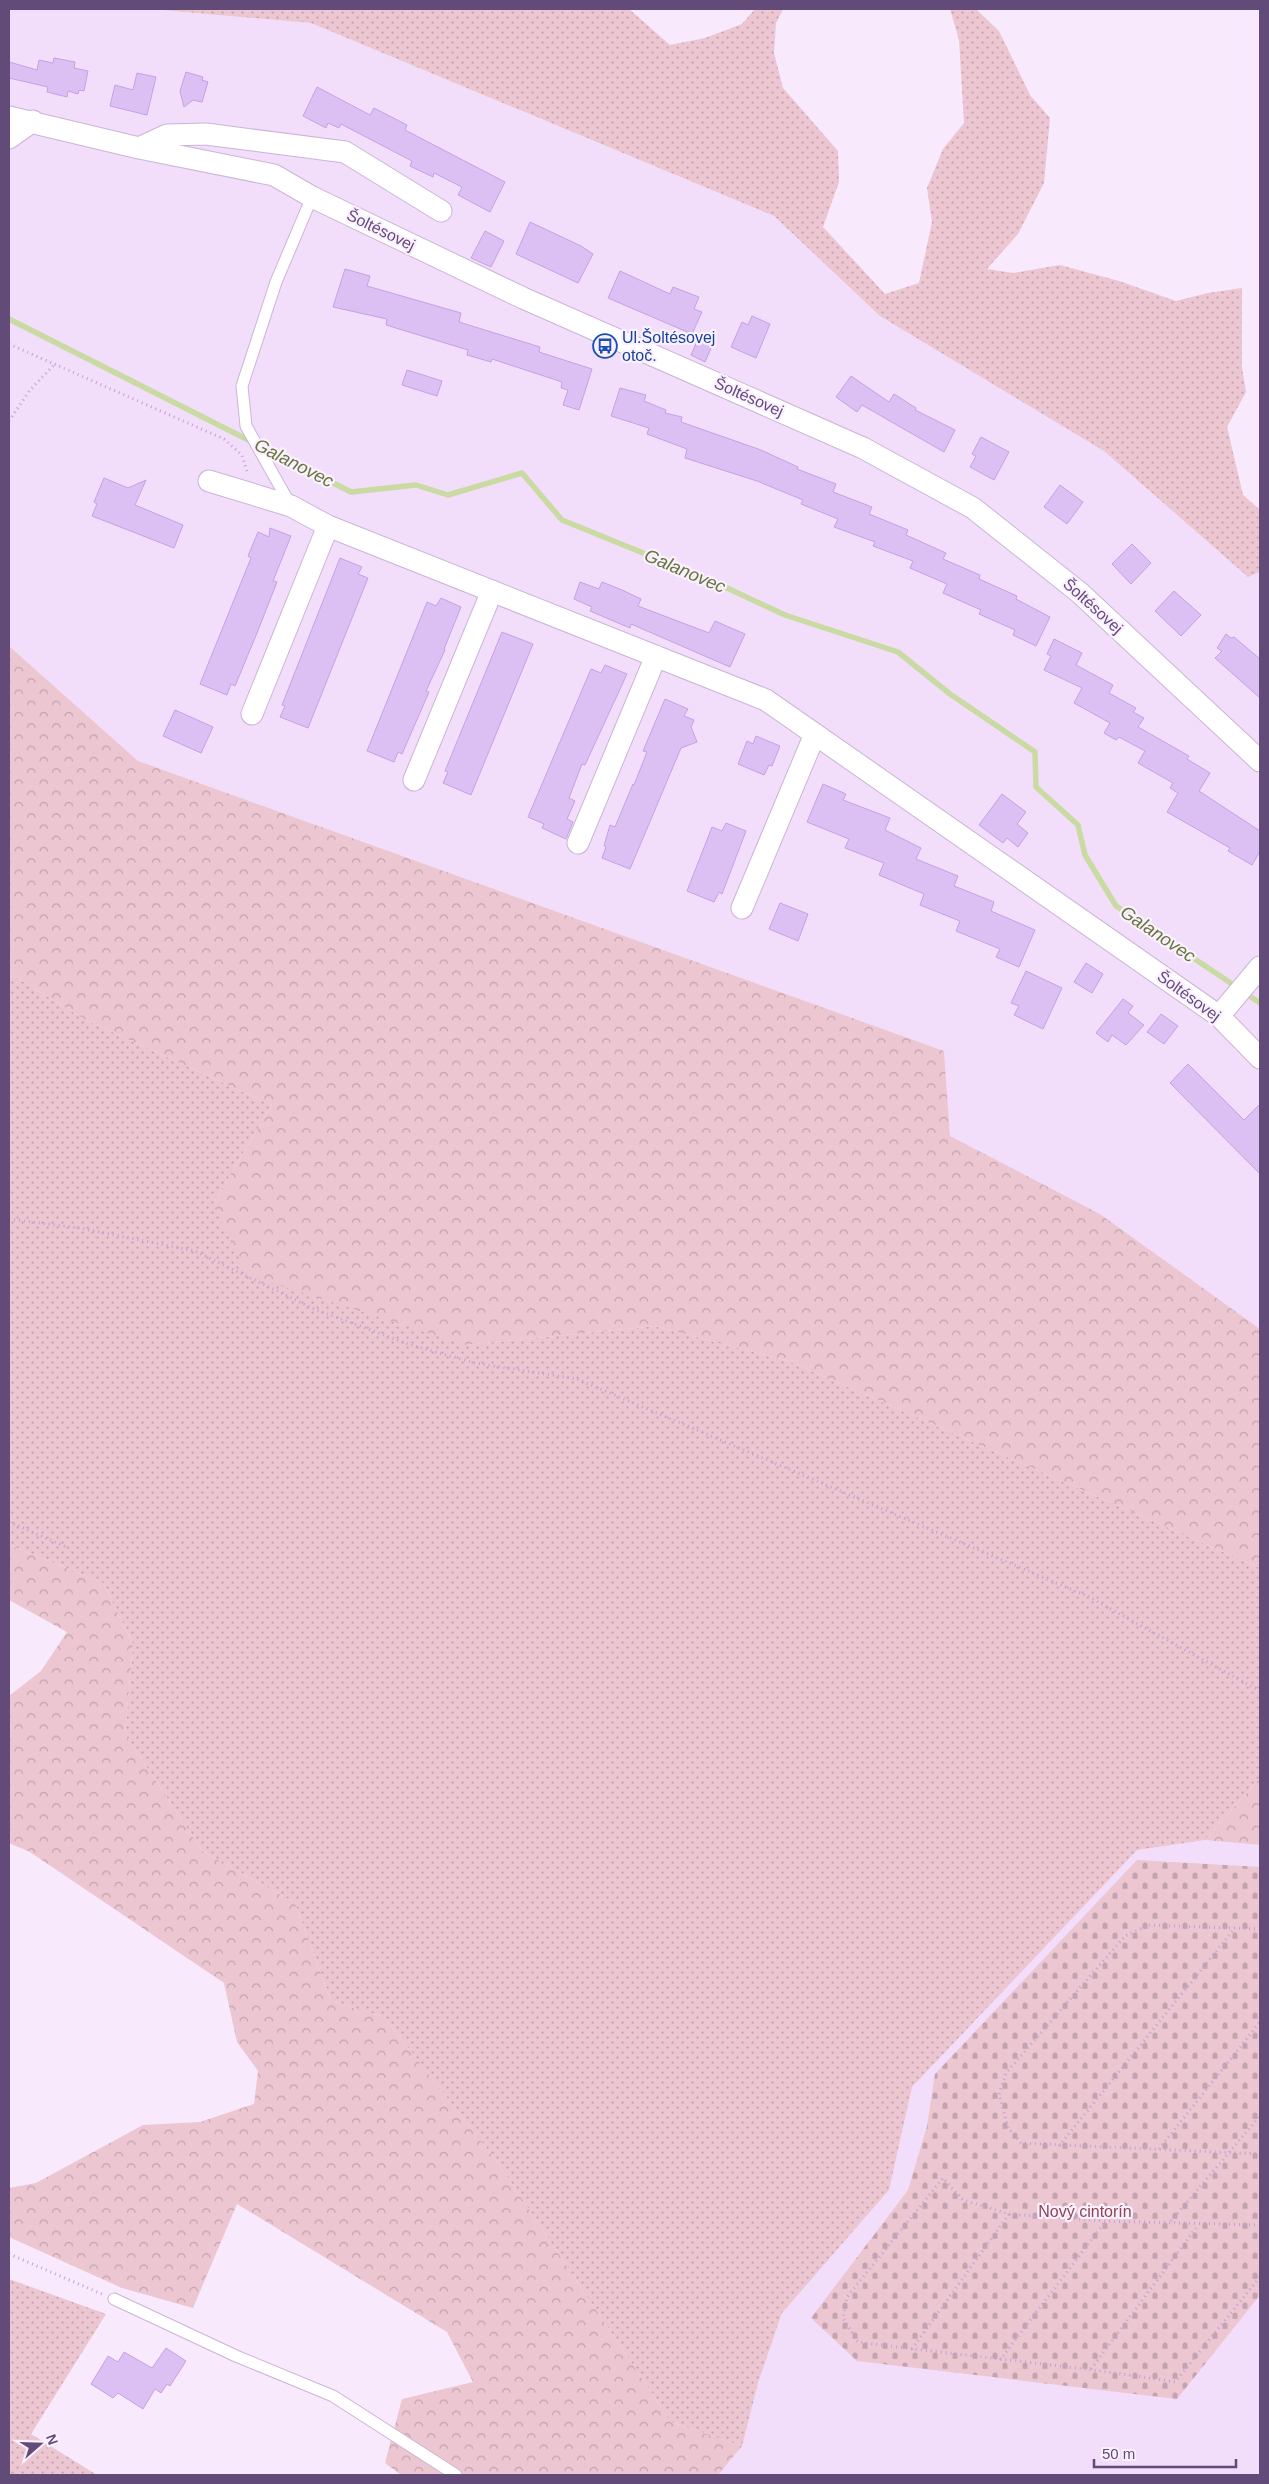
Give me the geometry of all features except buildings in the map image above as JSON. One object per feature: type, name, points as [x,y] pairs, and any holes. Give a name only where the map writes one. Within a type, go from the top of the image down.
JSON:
[{"type":"street","name":"Šoltésovej","points":[[9,117],[33,121],[139,148],[274,175],[312,197],[523,298],[863,448],[973,508],[1080,593],[1260,760]]},
{"type":"street","points":[[9,138],[33,121]]},
{"type":"street","points":[[139,148],[167,135],[206,134],[345,152],[441,212]]},
{"type":"street","name":"Šoltésovej","points":[[209,480],[291,506],[328,526],[766,700],[1220,1016],[1260,1058]]},
{"type":"street","points":[[252,714],[328,526]]},
{"type":"street","points":[[414,780],[492,591]]},
{"type":"street","points":[[578,843],[656,656]]},
{"type":"street","points":[[742,908],[815,734]]},
{"type":"street","points":[[1220,1016],[1249,981]]},
{"type":"lane","points":[[291,506],[246,426],[242,386],[276,282],[312,197]]},
{"type":"lane","points":[[114,2299],[236,2356],[333,2396],[456,2475]]},
{"type":"path","points":[[9,344],[224,439],[242,455],[254,494]]},
{"type":"path","points":[[9,421],[30,390],[54,365]]},
{"type":"path","points":[[9,1219],[79,1228],[195,1251],[314,1309],[411,1345],[475,1363],[577,1378],[1087,1596],[1260,1691]]},
{"type":"path","points":[[9,1522],[69,1548]]},
{"type":"path","points":[[1260,1929],[1149,1925],[1125,1936],[1006,2073],[999,2094],[1008,2128],[1021,2142],[1059,2146],[1260,2154]]},
{"type":"path","points":[[1059,2146],[1236,1928]]},
{"type":"path","points":[[1159,2149],[1260,2022]]},
{"type":"path","points":[[1171,2222],[1226,2154],[1260,2116]]},
{"type":"path","points":[[1260,2225],[1105,2221],[1009,2214],[962,2200],[943,2178],[847,2297],[843,2318],[858,2342],[1000,2360],[1091,2368],[1175,2382],[1260,2277]]},
{"type":"path","points":[[912,2349],[1009,2214]]},
{"type":"path","points":[[1000,2360],[1105,2221]]},
{"type":"path","points":[[1091,2368],[1196,2228]]},
{"type":"path","points":[[9,2254],[114,2299]]},
{"type":"shaded area","points":[[9,9],[150,9],[311,23],[774,216],[880,316],[1104,451],[1248,577],[1260,572],[1260,1329],[1100,1214],[950,1136],[944,1051],[138,761],[9,646]]},
{"type":"shaded area","name":"Nový cintorín","points":[[1205,1840],[1260,1845],[1260,2475],[718,2475],[742,2445],[758,2383],[782,2313],[889,2190],[912,2087],[1137,1849]]},
{"type":"green space","points":[[150,9],[629,9],[670,45],[705,38],[742,24],[755,9],[783,9],[776,23],[774,53],[783,88],[838,151],[839,182],[823,227],[885,294],[919,283],[932,222],[927,188],[943,149],[964,123],[959,40],[950,9],[976,9],[999,31],[1030,95],[1050,118],[1044,183],[1018,234],[987,269],[1013,273],[1060,265],[1119,281],[1176,301],[1208,293],[1242,288],[1242,368],[1246,392],[1227,427],[1243,495],[1260,510],[1260,572],[1248,577],[1104,451],[880,316],[774,216],[311,23]]},
{"type":"green space","points":[[9,646],[138,761],[944,1051],[950,1136],[1100,1214],[1260,1329],[1260,1568],[789,1361],[654,1326],[466,1345],[247,1275],[213,1204],[272,1105],[86,1020],[9,973]]},
{"type":"green space","points":[[9,973],[86,1020],[272,1105],[213,1204],[466,1345],[654,1326],[789,1361],[1260,1568],[1260,1778],[1205,1840],[1137,1850],[912,2087],[889,2190],[782,2313],[758,2383],[742,2446],[671,2422],[498,2163],[384,2017],[331,2001],[295,1903],[202,1851],[125,1734],[133,1644],[103,1583],[9,1545]]},
{"type":"green space","points":[[9,1545],[103,1583],[133,1644],[125,1734],[202,1851],[295,1903],[331,2001],[384,2017],[498,2163],[671,2422],[742,2446],[718,2475],[401,2475],[385,2463],[402,2399],[473,2382],[447,2332],[237,2204],[193,2308],[122,2288],[9,2237],[9,2188],[36,2183],[143,2125],[200,2122],[254,2104],[258,2071],[237,2042],[224,1983],[30,1852],[9,1843],[9,1696],[41,1671],[67,1632],[9,1600]]},
{"type":"green space","points":[[1260,1778],[1260,1845],[1205,1840]]},
{"type":"green space","name":"Nový cintorín","points":[[1137,1860],[1260,1867],[1260,2295],[1177,2399],[857,2361],[811,2318],[908,2190],[927,2126],[935,2074]]},
{"type":"green space","points":[[9,2279],[106,2314],[31,2434],[97,2475],[9,2475]]},
{"type":"waterway","name":"Galanovec","points":[[9,319],[351,492],[416,485],[448,495],[522,473],[562,520],[712,581],[785,615],[898,652],[950,694],[1035,752],[1036,787],[1078,825],[1085,855],[1116,906],[1238,988]]},
{"type":"waterway","name":"Galanovec","points":[[1245,993],[1260,1003]]},
{"type":"place","name":"Ul.Šoltésovej otoč.","points":[[605,346]]}]
